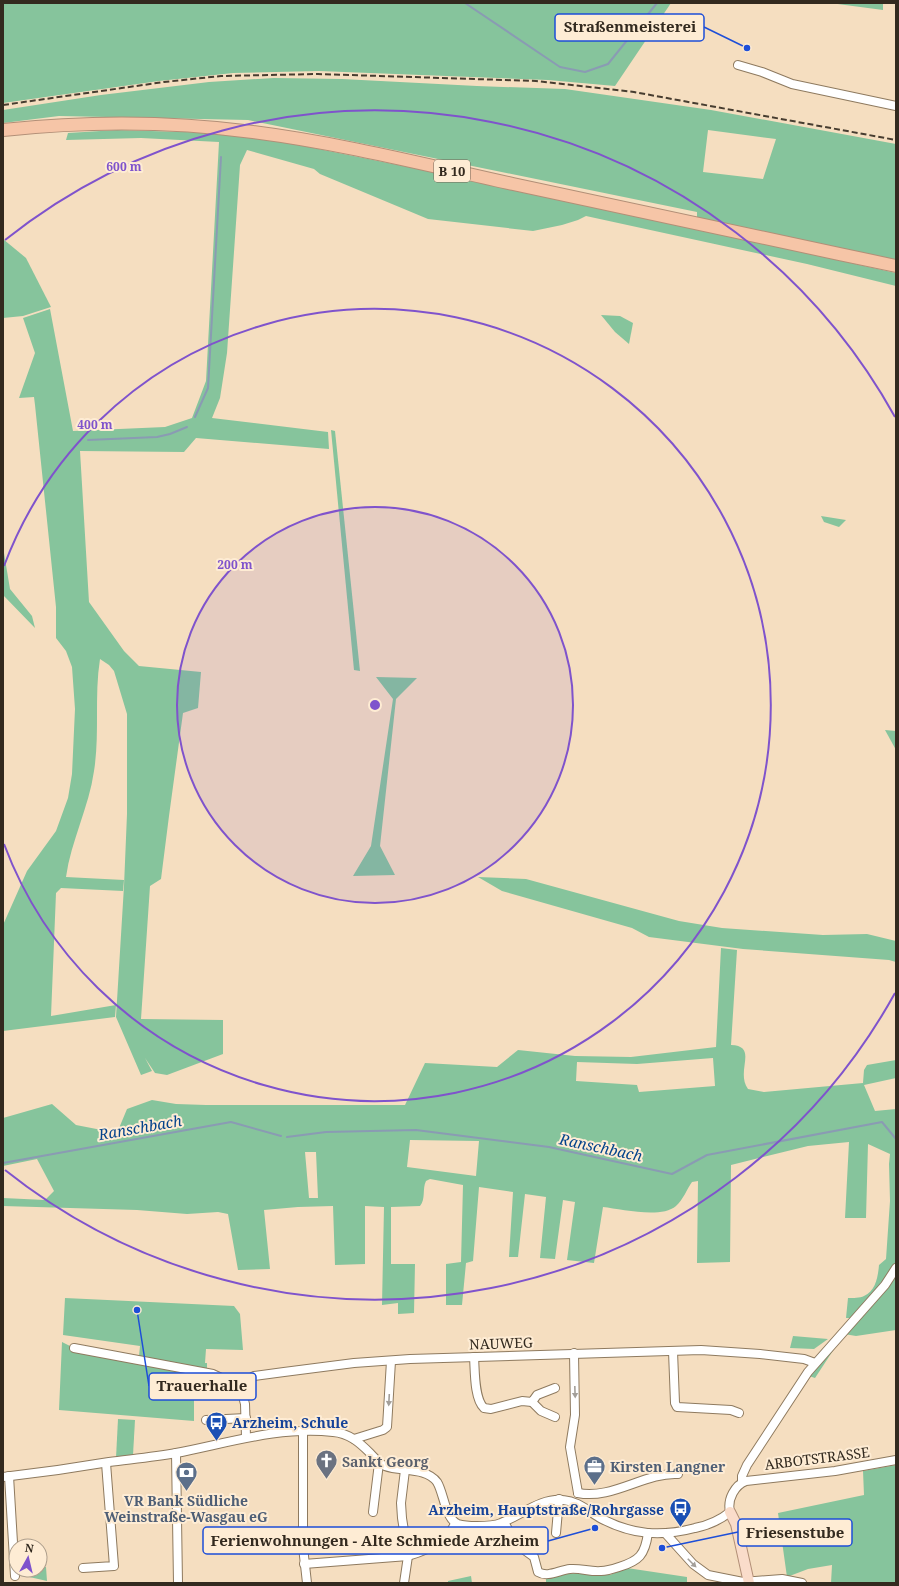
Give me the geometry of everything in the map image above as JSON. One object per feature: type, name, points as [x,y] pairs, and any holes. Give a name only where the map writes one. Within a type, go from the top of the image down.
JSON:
[{"type":"highway","name":"B 10","points":[[3,130],[62,125],[132,123],[190,126],[254,132],[316,142],[896,266]]},
{"type":"main road","points":[[730,1512],[736,1524],[749,1582]]},
{"type":"street","points":[[738,65],[762,72],[792,84],[896,106]]},
{"type":"street","points":[[806,79],[809,88]]},
{"type":"street","points":[[12,1538],[6,1477],[176,1453],[246,1438],[303,1431],[337,1432],[354,1438],[379,1462],[386,1466],[424,1473],[435,1480],[440,1488],[449,1515],[455,1523],[467,1526],[484,1526],[504,1522],[531,1507],[558,1500],[570,1501],[584,1507],[607,1521],[631,1530],[648,1533],[666,1534],[717,1522],[730,1512],[729,1506],[731,1497],[742,1482],[742,1476],[747,1465],[815,1363],[885,1285],[896,1268]]},
{"type":"street","points":[[74,1348],[213,1374],[228,1381],[242,1393],[245,1404],[246,1438]]},
{"type":"street","name":"NAUWEG","points":[[242,1393],[249,1379],[254,1376],[318,1367],[391,1361],[574,1353],[716,1350],[796,1358],[815,1363]]},
{"type":"street","points":[[673,1351],[675,1403],[677,1407],[731,1410],[739,1413]]},
{"type":"street","points":[[574,1353],[575,1415],[570,1447],[578,1493]]},
{"type":"street","points":[[474,1357],[477,1394],[480,1403],[484,1408],[491,1408],[522,1401],[532,1402],[541,1411],[555,1417]]},
{"type":"street","points":[[354,1438],[387,1428],[391,1361]]},
{"type":"street","points":[[532,1402],[537,1395],[555,1388]]},
{"type":"street","points":[[206,1420],[246,1418]]},
{"type":"street","points":[[303,1431],[304,1564],[307,1583]]},
{"type":"street","points":[[176,1453],[178,1583]]},
{"type":"street","name":"ARBOTSTRASSE","points":[[742,1482],[835,1471],[896,1460]]},
{"type":"street","points":[[373,1512],[379,1462]]},
{"type":"street","points":[[83,1568],[114,1566],[106,1463]]},
{"type":"street","points":[[404,1583],[408,1556],[401,1509],[405,1470]]},
{"type":"street","points":[[570,1501],[578,1493],[597,1494],[666,1475],[678,1474]]},
{"type":"street","points":[[556,1533],[558,1500]]},
{"type":"street","points":[[504,1522],[516,1544],[534,1557],[538,1572],[546,1575],[564,1569],[576,1568],[600,1572],[631,1563],[638,1560],[642,1555],[648,1533]]},
{"type":"street","points":[[304,1564],[408,1556],[444,1539],[452,1530],[455,1523]]},
{"type":"street","points":[[666,1534],[693,1564],[703,1572],[724,1579],[749,1582],[782,1579],[802,1583]]},
{"type":"green space","points":[[3,3],[671,3],[615,86],[548,80],[319,71],[233,73],[159,81],[3,103]]},
{"type":"green space","points":[[830,3],[883,3],[883,10]]},
{"type":"green space","points":[[274,78],[342,79],[565,89],[711,110],[896,144],[896,261],[697,219],[697,212],[248,120],[59,116],[3,123],[3,110],[101,95],[209,82]],"holes":[[[708,130],[776,139],[763,179],[703,172]]]},
{"type":"green space","points":[[117,130],[218,133],[294,144],[522,190],[896,273],[896,286],[807,264],[586,216],[562,225],[533,231],[428,219],[320,174],[314,169],[247,150],[240,165],[227,353],[220,398],[212,418],[328,432],[329,449],[196,438],[184,452],[80,451],[89,602],[124,651],[139,666],[201,672],[198,708],[183,713],[161,879],[150,886],[141,1019],[223,1020],[223,1054],[167,1075],[155,1073],[145,1058],[152,1071],[141,1075],[116,1017],[124,886],[127,814],[127,714],[114,671],[109,665],[100,659],[97,687],[97,743],[92,784],[68,864],[66,877],[124,880],[123,891],[61,888],[56,893],[51,1016],[116,1005],[115,1017],[3,1031],[3,925],[27,871],[56,831],[68,798],[72,774],[75,709],[72,667],[66,651],[56,638],[56,607],[34,397],[19,398],[35,353],[23,318],[50,309],[73,431],[165,427],[192,418],[206,381],[219,142],[141,138],[66,140],[68,133]]},
{"type":"green space","points":[[3,239],[26,258],[51,307],[23,316],[3,318]]},
{"type":"green space","points":[[601,315],[620,316],[633,323],[629,344],[615,332]]},
{"type":"green space","points":[[331,430],[335,431],[360,671],[354,670]]},
{"type":"green space","points":[[821,516],[846,520],[839,527],[824,522]]},
{"type":"green space","points":[[3,547],[10,589],[32,616],[35,628],[3,595]]},
{"type":"green space","points":[[376,677],[417,678],[396,699],[380,846],[395,875],[353,876],[371,846],[393,699]]},
{"type":"green space","points":[[885,730],[896,731],[896,750]]},
{"type":"green space","points":[[478,877],[526,879],[679,921],[722,928],[823,935],[867,934],[896,941],[896,962],[889,960],[743,949],[649,937],[632,928],[502,891]]},
{"type":"green space","points":[[721,948],[737,950],[731,1045],[739,1046],[744,1050],[744,1075],[748,1089],[764,1092],[863,1083],[864,1070],[867,1065],[896,1060],[896,1078],[864,1085],[875,1111],[896,1109],[896,1330],[856,1336],[844,1334],[855,1318],[846,1318],[848,1298],[862,1297],[871,1291],[877,1278],[879,1265],[886,1259],[890,1201],[890,1154],[868,1144],[866,1218],[845,1218],[849,1142],[808,1146],[731,1165],[730,1262],[697,1263],[698,1181],[692,1182],[683,1198],[676,1206],[669,1210],[651,1213],[603,1207],[594,1263],[567,1260],[575,1202],[563,1200],[555,1259],[540,1258],[546,1197],[525,1194],[518,1257],[509,1257],[513,1192],[479,1187],[473,1261],[466,1263],[462,1305],[446,1305],[446,1264],[461,1262],[463,1185],[430,1179],[426,1181],[423,1200],[420,1206],[391,1207],[391,1264],[415,1264],[414,1313],[398,1314],[398,1303],[382,1305],[384,1207],[365,1206],[365,1264],[335,1265],[333,1206],[298,1207],[264,1210],[270,1269],[238,1270],[228,1214],[218,1212],[187,1214],[137,1210],[3,1206],[3,1198],[45,1200],[54,1191],[37,1159],[3,1166],[3,1118],[52,1104],[76,1125],[117,1133],[127,1109],[152,1100],[176,1104],[206,1105],[405,1105],[425,1063],[497,1067],[518,1050],[575,1056],[631,1057],[716,1047]],"holes":[[[713,1058],[715,1086],[639,1092],[637,1085],[576,1081],[577,1062],[637,1064]],[[410,1140],[479,1141],[476,1176],[407,1167]],[[305,1152],[316,1152],[318,1198],[309,1198]]]},
{"type":"green space","points":[[65,1298],[234,1306],[240,1314],[243,1350],[206,1349],[205,1363],[207,1363],[207,1369],[139,1356],[140,1346],[63,1335]]},
{"type":"green space","points":[[793,1336],[828,1339],[814,1349],[790,1348]]},
{"type":"green space","points":[[62,1342],[74,1348],[194,1370],[194,1421],[59,1410]]},
{"type":"green space","points":[[838,1343],[815,1378],[809,1376]]},
{"type":"green space","points":[[118,1419],[135,1420],[133,1455],[116,1458]]},
{"type":"green space","points":[[896,1465],[896,1583],[831,1583],[832,1565],[808,1569],[787,1577],[778,1513],[864,1495],[863,1471]]},
{"type":"green space","points":[[627,1568],[687,1577],[687,1583],[546,1583],[546,1576],[590,1572],[610,1575]]},
{"type":"green space","points":[[471,1576],[472,1583],[448,1583],[448,1581]]},
{"type":"green space","points":[[34,1578],[47,1578],[47,1581]]},
{"type":"waterway","points":[[465,3],[560,67],[585,72],[608,64],[657,3]]},
{"type":"waterway","points":[[195,417],[208,388],[221,157]]},
{"type":"waterway","points":[[88,440],[157,437],[170,434],[187,427]]},
{"type":"waterway","name":"Ranschbach","points":[[3,1163],[231,1122],[281,1136]]},
{"type":"waterway","name":"Ranschbach","points":[[287,1137],[326,1132],[416,1130],[549,1147],[672,1174],[707,1155],[882,1122],[896,1139]]},
{"type":"railway","points":[[3,105],[164,82],[221,76],[318,74],[536,81],[634,92],[896,140]]},
{"type":"place","name":"Straßenmeisterei","points":[[747,48]]},
{"type":"place","name":"Trauerhalle","points":[[137,1310]]},
{"type":"place","name":"Arzheim, Schule","points":[[216,1442]]},
{"type":"place","name":"Sankt Georg","points":[[327,1480]]},
{"type":"place","name":"Kirsten Langner","points":[[594,1486]]},
{"type":"place","name":"VR Bank Südliche Weinstraße-Wasgau eG","points":[[186,1492]]},
{"type":"place","name":"Ferienwohnungen - Alte Schmiede Arzheim","points":[[595,1528]]},
{"type":"place","name":"Arzheim, Hauptstraße/Rohrgasse","points":[[680,1528]]},
{"type":"place","name":"Friesenstube","points":[[662,1548]]}]
